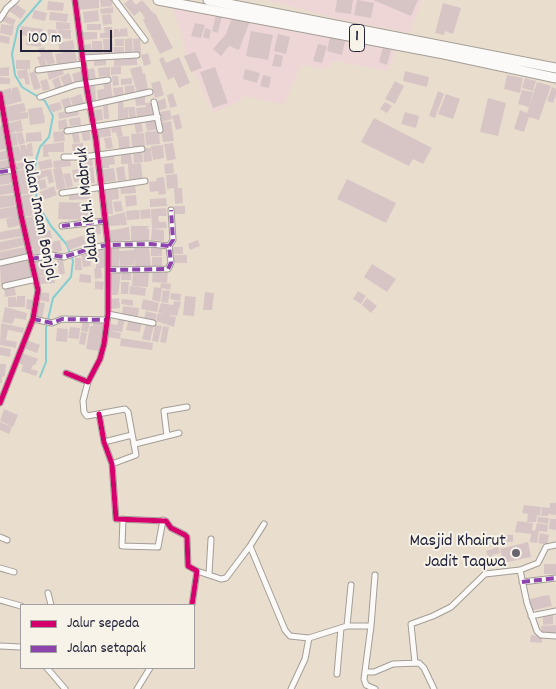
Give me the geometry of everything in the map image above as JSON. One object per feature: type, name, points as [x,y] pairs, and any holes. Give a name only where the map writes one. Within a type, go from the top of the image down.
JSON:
[{"type":"highway","name":"1","points":[[158,0],[444,54],[556,78]]},
{"type":"highway","name":"1","points":[[208,0],[556,68]]},
{"type":"street","points":[[0,20],[7,8],[16,0]]},
{"type":"street","name":"Jalan K.H. Mabruk","points":[[75,0],[98,155],[108,246],[108,317],[104,344],[100,359],[88,382],[84,395],[84,412],[87,416],[99,414]]},
{"type":"street","points":[[115,0],[145,40]]},
{"type":"street","points":[[38,70],[83,61],[137,54]]},
{"type":"street","points":[[40,97],[76,85],[108,80]]},
{"type":"street","points":[[68,110],[150,92]]},
{"type":"street","name":"Jalan Imam Bonjol","points":[[0,94],[21,215],[36,279],[37,298],[33,320],[0,403]]},
{"type":"street","points":[[154,102],[160,130]]},
{"type":"street","points":[[67,131],[158,117]]},
{"type":"street","points":[[64,157],[83,157],[142,149]]},
{"type":"street","points":[[0,172],[14,170]]},
{"type":"street","points":[[62,193],[145,181]]},
{"type":"street","points":[[109,270],[169,269],[171,263],[169,246],[173,240],[171,210]]},
{"type":"street","points":[[62,226],[105,221]]},
{"type":"street","points":[[0,264],[51,255],[64,256],[92,248],[108,246],[151,244],[169,246]]},
{"type":"street","points":[[4,286],[36,279]]},
{"type":"street","points":[[33,320],[49,322],[62,319],[108,317],[153,323]]},
{"type":"street","points":[[66,373],[88,382]]},
{"type":"street","points":[[167,436],[164,411],[187,407]]},
{"type":"street","points":[[112,464],[136,456],[127,410],[99,414],[104,442],[112,464],[116,519],[163,520],[168,522],[171,528],[183,533],[187,537],[188,566],[197,571],[221,579],[228,577],[264,524]]},
{"type":"street","points":[[135,444],[180,433]]},
{"type":"street","points":[[104,442],[132,435]]},
{"type":"street","points":[[123,519],[122,546],[158,547],[163,520]]},
{"type":"street","points":[[0,537],[7,540]]},
{"type":"street","points":[[209,574],[212,539]]},
{"type":"street","points":[[415,663],[410,624],[451,607],[485,574],[520,570],[538,563],[546,547],[556,545]]},
{"type":"street","points":[[250,546],[285,630],[290,636],[309,638],[344,627],[371,626]]},
{"type":"street","points":[[0,568],[14,572]]},
{"type":"street","points":[[520,570],[531,616],[539,633],[556,636]]},
{"type":"street","points":[[192,604],[197,571]]},
{"type":"street","points":[[375,575],[364,679],[366,685],[376,689]]},
{"type":"street","points":[[522,582],[556,578]]},
{"type":"street","points":[[337,674],[351,585]]},
{"type":"street","points":[[48,593],[51,604]]},
{"type":"street","points":[[0,600],[20,606]]},
{"type":"street","points":[[531,616],[556,611]]},
{"type":"street","points":[[291,689],[306,659],[309,638]]},
{"type":"street","points":[[0,646],[20,647]]},
{"type":"street","points":[[366,672],[374,672],[388,665],[415,663],[423,665],[434,689]]},
{"type":"street","points":[[48,669],[65,689]]},
{"type":"street","points":[[138,689],[149,669]]},
{"type":"shaded area","points":[[266,0],[422,0],[410,33],[334,18]]},
{"type":"shaded area","points":[[172,8],[212,10],[397,47],[388,71],[335,61],[325,69],[301,65],[284,105],[244,96],[238,102],[213,113],[183,47],[185,43]]},
{"type":"building","points":[[78,0],[99,0],[99,8],[78,10]]},
{"type":"building","points":[[100,0],[112,0],[112,6],[101,7]]},
{"type":"building","points":[[132,0],[136,5],[142,0],[155,13],[173,48],[160,54],[143,20],[145,18],[140,11],[134,16],[124,4]]},
{"type":"building","points":[[337,0],[353,0],[351,14],[335,12]]},
{"type":"building","points":[[357,0],[374,3],[371,18],[354,15]]},
{"type":"building","points":[[373,0],[418,0],[411,16]]},
{"type":"building","points":[[48,1],[64,3],[63,11],[47,10]]},
{"type":"building","points":[[15,3],[26,11],[21,19],[9,11]]},
{"type":"building","points":[[443,3],[461,8],[453,34],[445,31],[444,35],[435,33]]},
{"type":"building","points":[[113,7],[113,13],[101,14],[100,9]]},
{"type":"building","points":[[34,10],[47,13],[45,21],[32,18]]},
{"type":"building","points":[[98,10],[99,21],[84,23],[83,12]]},
{"type":"building","points":[[50,12],[68,14],[67,22],[49,20]]},
{"type":"building","points":[[111,14],[112,24],[103,25],[102,15]]},
{"type":"building","points":[[4,15],[16,20],[13,26],[1,20]]},
{"type":"building","points":[[216,15],[222,16],[218,33],[212,31]]},
{"type":"building","points":[[233,15],[250,21],[239,50],[229,46],[221,56],[213,49],[226,34]]},
{"type":"building","points":[[56,22],[70,23],[70,29],[56,29]]},
{"type":"building","points":[[195,23],[205,25],[201,38],[191,36]]},
{"type":"building","points":[[1,24],[14,26],[12,36],[0,33]]},
{"type":"building","points":[[87,24],[101,24],[101,30],[87,30]]},
{"type":"building","points":[[21,26],[43,29],[42,38],[20,35]]},
{"type":"building","points":[[104,27],[112,27],[113,38],[100,38],[100,33],[105,33]]},
{"type":"building","points":[[127,28],[128,36],[114,37],[114,29],[119,29],[120,34],[120,29]]},
{"type":"building","points":[[205,28],[211,30],[209,39],[203,37]]},
{"type":"building","points":[[48,29],[57,30],[56,41],[47,40]]},
{"type":"building","points":[[58,29],[71,30],[71,39],[58,38]]},
{"type":"building","points":[[251,31],[273,35],[268,60],[246,56]]},
{"type":"building","points":[[82,32],[97,32],[97,39],[83,40]]},
{"type":"building","points":[[278,34],[290,37],[286,54],[274,51]]},
{"type":"building","points":[[0,35],[10,37],[9,44],[0,42]]},
{"type":"building","points":[[27,37],[42,40],[41,47],[26,45]]},
{"type":"building","points":[[330,37],[345,41],[342,55],[327,51]]},
{"type":"building","points":[[132,38],[133,54],[125,54],[125,39]]},
{"type":"building","points":[[140,38],[141,53],[134,54],[133,39]]},
{"type":"building","points":[[103,39],[112,39],[113,46],[111,47],[113,47],[113,53],[104,54]]},
{"type":"building","points":[[115,39],[124,39],[124,46],[115,46]]},
{"type":"building","points":[[73,40],[75,49],[60,52],[58,43]]},
{"type":"building","points":[[92,41],[102,41],[103,55],[92,56]]},
{"type":"building","points":[[91,44],[92,57],[83,58],[82,45]]},
{"type":"building","points":[[318,44],[327,46],[322,63],[313,61]]},
{"type":"building","points":[[44,47],[45,51],[51,49],[55,63],[48,65],[44,57],[47,66],[41,68],[37,57],[41,56],[38,49]]},
{"type":"building","points":[[114,47],[124,47],[124,55],[114,55]]},
{"type":"building","points":[[383,48],[391,50],[387,65],[379,62]]},
{"type":"building","points":[[75,50],[77,61],[74,61],[75,64],[65,66],[65,63],[57,65],[55,54]]},
{"type":"building","points":[[195,52],[202,68],[191,72],[184,56]]},
{"type":"building","points":[[148,53],[151,64],[144,66],[141,55]]},
{"type":"building","points":[[275,54],[283,56],[281,67],[272,66]]},
{"type":"building","points":[[106,57],[106,65],[94,66],[94,58]]},
{"type":"building","points":[[114,57],[137,57],[137,65],[114,66]]},
{"type":"building","points":[[163,57],[166,63],[179,57],[190,83],[179,88],[174,77],[168,80],[159,59]]},
{"type":"building","points":[[16,60],[30,60],[30,69],[16,69]]},
{"type":"building","points":[[121,66],[121,74],[111,75],[111,67]]},
{"type":"building","points":[[141,66],[143,74],[145,73],[148,90],[137,92],[130,69]]},
{"type":"building","points":[[9,67],[9,76],[0,76],[0,68]]},
{"type":"building","points":[[62,67],[64,74],[49,80],[47,72]]},
{"type":"building","points":[[110,67],[110,76],[99,77],[98,68]]},
{"type":"building","points":[[215,67],[228,103],[213,108],[200,72]]},
{"type":"building","points":[[94,68],[96,79],[87,80],[85,70]]},
{"type":"building","points":[[27,69],[30,84],[26,85],[24,78],[19,79],[17,71]]},
{"type":"building","points":[[245,69],[260,73],[257,83],[243,79]]},
{"type":"building","points":[[35,71],[41,88],[34,90],[29,73]]},
{"type":"building","points":[[81,71],[83,81],[75,84],[72,74]]},
{"type":"building","points":[[405,71],[429,77],[427,87],[403,81]]},
{"type":"building","points":[[69,73],[73,83],[64,86],[60,77]]},
{"type":"building","points":[[263,75],[271,77],[269,88],[260,86]]},
{"type":"building","points":[[507,75],[523,78],[520,93],[504,89]]},
{"type":"building","points":[[112,76],[118,76],[119,85],[113,86]]},
{"type":"building","points":[[0,77],[10,78],[10,84],[0,84]]},
{"type":"building","points":[[59,77],[62,88],[56,90],[52,80]]},
{"type":"building","points":[[132,78],[132,84],[121,85],[121,79]]},
{"type":"building","points":[[525,78],[536,81],[533,91],[522,88]]},
{"type":"building","points":[[47,79],[50,89],[43,91],[40,81]]},
{"type":"building","points":[[103,81],[110,81],[113,98],[98,100],[97,90],[104,89]]},
{"type":"building","points":[[160,81],[164,95],[155,98],[151,83]]},
{"type":"building","points":[[395,81],[404,86],[395,104],[385,99]]},
{"type":"building","points":[[537,82],[551,86],[539,120],[529,117],[524,132],[514,129],[520,110],[527,113]]},
{"type":"building","points":[[95,83],[96,103],[90,103],[89,84]]},
{"type":"building","points":[[134,85],[135,94],[125,95],[125,86]]},
{"type":"building","points":[[18,87],[22,101],[4,106],[1,91],[11,88],[12,94],[12,88]]},
{"type":"building","points":[[123,87],[124,96],[114,97],[113,88]]},
{"type":"building","points":[[552,87],[556,89],[553,103],[547,101]]},
{"type":"building","points":[[522,90],[533,92],[529,107],[518,104]]},
{"type":"building","points":[[438,91],[444,94],[435,118],[429,116]]},
{"type":"building","points":[[173,93],[177,106],[170,108],[167,95]]},
{"type":"building","points":[[81,94],[84,103],[73,106],[70,98]]},
{"type":"building","points":[[446,94],[460,99],[453,119],[438,114]]},
{"type":"building","points":[[145,95],[145,103],[153,103],[154,114],[137,118],[136,108],[146,107],[146,105],[136,106],[135,96]]},
{"type":"building","points":[[69,97],[72,107],[64,109],[61,100]]},
{"type":"building","points":[[165,98],[167,108],[158,111],[155,102]]},
{"type":"building","points":[[488,98],[506,103],[498,136],[480,132]]},
{"type":"building","points":[[123,100],[124,110],[125,107],[128,107],[128,118],[118,119],[118,101]]},
{"type":"building","points":[[60,102],[62,109],[51,113],[49,105]]},
{"type":"building","points":[[385,102],[392,106],[387,113],[380,109]]},
{"type":"building","points":[[24,103],[26,111],[19,113],[28,112],[28,118],[7,122],[4,107]]},
{"type":"building","points":[[108,103],[109,119],[104,119],[103,104]]},
{"type":"building","points":[[42,107],[43,114],[29,116],[28,109]]},
{"type":"building","points":[[128,107],[135,107],[136,118],[129,118]]},
{"type":"building","points":[[78,109],[79,115],[59,119],[58,113]]},
{"type":"building","points":[[102,109],[103,120],[96,121],[95,110]]},
{"type":"building","points":[[170,110],[172,119],[162,122],[160,112]]},
{"type":"building","points":[[405,112],[419,116],[416,128],[401,124]]},
{"type":"building","points":[[44,114],[45,123],[30,125],[29,116]]},
{"type":"building","points":[[179,114],[182,128],[176,130],[172,116]]},
{"type":"building","points":[[80,117],[81,125],[70,126],[69,119]]},
{"type":"building","points":[[157,118],[159,129],[147,131],[145,121]]},
{"type":"building","points":[[374,118],[432,148],[423,164],[413,159],[409,166],[361,142]]},
{"type":"building","points":[[66,119],[68,128],[59,130],[58,121]]},
{"type":"building","points":[[21,120],[23,131],[16,132],[15,130],[15,132],[9,134],[6,124]]},
{"type":"building","points":[[141,121],[143,132],[136,133],[134,122]]},
{"type":"building","points":[[171,121],[174,141],[163,142],[160,123]]},
{"type":"building","points":[[120,124],[123,136],[117,137],[116,132],[112,133],[111,126]]},
{"type":"building","points":[[2,125],[6,149],[0,150],[0,126]]},
{"type":"building","points":[[110,126],[111,136],[98,138],[97,128]]},
{"type":"building","points":[[89,129],[91,140],[83,141],[81,130]]},
{"type":"building","points":[[78,130],[80,142],[74,143],[71,131]]},
{"type":"building","points":[[64,131],[65,141],[54,142],[53,132]]},
{"type":"building","points":[[159,131],[160,144],[146,145],[145,132]]},
{"type":"building","points":[[22,132],[25,143],[19,145],[16,133]]},
{"type":"building","points":[[41,132],[42,141],[26,142],[26,133]]},
{"type":"building","points":[[16,133],[18,145],[11,146],[9,134]]},
{"type":"building","points":[[144,133],[145,146],[132,148],[131,134]]},
{"type":"building","points":[[129,136],[130,148],[119,149],[118,137]]},
{"type":"building","points":[[111,137],[113,148],[106,149],[104,138]]},
{"type":"building","points":[[64,142],[64,152],[48,152],[49,157],[43,157],[43,145]]},
{"type":"building","points":[[32,143],[33,156],[27,156],[27,159],[14,162],[12,147],[19,146],[21,154],[20,145],[26,145],[27,150],[27,144]]},
{"type":"building","points":[[83,143],[84,152],[73,153],[72,144]]},
{"type":"building","points":[[173,143],[176,159],[167,161],[164,144]]},
{"type":"building","points":[[163,145],[164,158],[153,160],[151,146]]},
{"type":"building","points":[[143,148],[151,148],[152,161],[144,162]]},
{"type":"building","points":[[8,150],[9,159],[0,160],[0,152]]},
{"type":"building","points":[[142,150],[143,162],[134,163],[133,151]]},
{"type":"building","points":[[121,153],[131,153],[132,164],[141,163],[143,181],[129,182],[128,164],[121,164]]},
{"type":"building","points":[[100,155],[114,156],[115,164],[109,165],[109,168],[101,168]]},
{"type":"building","points":[[92,157],[93,166],[81,167],[81,158]]},
{"type":"building","points":[[51,159],[53,167],[40,170],[38,162]]},
{"type":"building","points":[[70,159],[71,166],[54,168],[53,161]]},
{"type":"building","points":[[8,160],[10,169],[0,170],[0,161]]},
{"type":"building","points":[[25,162],[26,169],[16,170],[15,163]]},
{"type":"building","points":[[173,163],[174,173],[165,174],[164,164]]},
{"type":"building","points":[[124,166],[126,180],[118,181],[116,168]]},
{"type":"building","points":[[61,167],[66,188],[57,190],[53,169]]},
{"type":"building","points":[[93,167],[95,183],[84,184],[82,168]]},
{"type":"building","points":[[114,168],[116,181],[102,183],[100,170]]},
{"type":"building","points":[[28,169],[32,193],[19,195],[16,171]]},
{"type":"building","points":[[51,169],[54,182],[49,184],[47,176],[38,180],[36,172]]},
{"type":"building","points":[[80,169],[82,181],[74,182],[72,170]]},
{"type":"building","points":[[12,172],[13,183],[0,185],[0,173]]},
{"type":"building","points":[[70,173],[73,186],[67,188],[63,174]]},
{"type":"building","points":[[177,174],[178,188],[182,188],[183,203],[175,204],[174,188],[167,189],[166,175]]},
{"type":"building","points":[[164,177],[166,194],[159,195],[158,191],[150,192],[149,182],[157,181],[156,178]]},
{"type":"building","points":[[45,179],[47,188],[38,190],[36,181]]},
{"type":"building","points":[[347,179],[396,203],[386,223],[337,199]]},
{"type":"building","points":[[13,184],[14,193],[0,195],[0,186]]},
{"type":"building","points":[[135,184],[136,193],[121,194],[120,185]]},
{"type":"building","points":[[54,186],[57,195],[43,200],[40,192]]},
{"type":"building","points":[[103,188],[118,188],[119,199],[104,201]]},
{"type":"building","points":[[89,192],[90,199],[69,200],[69,193]]},
{"type":"building","points":[[32,194],[36,215],[23,217],[19,196]]},
{"type":"building","points":[[14,195],[15,206],[0,208],[0,196]]},
{"type":"building","points":[[136,195],[137,205],[126,207],[125,196]]},
{"type":"building","points":[[166,198],[167,206],[150,207],[150,199]]},
{"type":"building","points":[[112,200],[113,214],[105,214],[104,201]]},
{"type":"building","points":[[121,201],[123,211],[115,212],[113,202]]},
{"type":"building","points":[[59,202],[89,203],[89,220],[58,219]]},
{"type":"building","points":[[18,206],[21,225],[8,228],[6,219],[12,217],[0,219],[0,209]]},
{"type":"building","points":[[174,206],[185,206],[185,214],[175,214]]},
{"type":"building","points":[[166,208],[167,216],[158,216],[159,222],[166,222],[167,228],[152,229],[151,209]]},
{"type":"building","points":[[150,209],[151,218],[141,219],[140,210]]},
{"type":"building","points":[[139,210],[140,219],[127,220],[126,211]]},
{"type":"building","points":[[125,212],[127,225],[107,226],[106,217]]},
{"type":"building","points":[[39,215],[41,221],[43,221],[44,231],[50,230],[52,238],[40,241],[50,239],[51,245],[46,246],[47,252],[34,254],[31,242],[29,243],[24,218]]},
{"type":"building","points":[[100,224],[101,234],[92,235],[91,225]]},
{"type":"building","points":[[90,225],[91,235],[83,236],[86,244],[69,250],[66,241],[85,235],[84,226]]},
{"type":"building","points":[[131,226],[149,226],[147,229],[149,229],[149,241],[131,241]]},
{"type":"building","points":[[129,227],[130,240],[109,242],[108,231]]},
{"type":"building","points":[[22,228],[23,236],[0,240],[0,232]]},
{"type":"building","points":[[152,229],[164,230],[164,241],[151,240]]},
{"type":"building","points":[[24,237],[26,245],[0,251],[0,242]]},
{"type":"building","points":[[60,240],[62,251],[53,252],[51,242]]},
{"type":"building","points":[[198,240],[200,246],[190,250],[188,244]]},
{"type":"building","points":[[149,246],[151,268],[135,269],[134,257],[134,265],[120,266],[120,254],[119,268],[111,267],[111,247],[119,248],[119,251]]},
{"type":"building","points":[[25,247],[27,256],[0,262],[0,252]]},
{"type":"building","points":[[151,247],[162,247],[162,256],[151,256]]},
{"type":"building","points":[[173,247],[183,247],[183,254],[173,254]]},
{"type":"building","points":[[92,249],[105,249],[105,268],[101,268],[102,278],[95,279],[96,256],[92,256]]},
{"type":"building","points":[[89,252],[91,266],[83,267],[81,253]]},
{"type":"building","points":[[52,255],[56,274],[38,277],[34,258]]},
{"type":"building","points":[[174,255],[187,255],[187,263],[174,263]]},
{"type":"building","points":[[152,257],[162,257],[162,266],[152,266]]},
{"type":"building","points":[[29,258],[34,278],[1,286],[0,264]]},
{"type":"building","points":[[75,258],[81,258],[82,270],[75,270]]},
{"type":"building","points":[[63,259],[65,274],[59,275],[57,260]]},
{"type":"building","points":[[372,264],[396,279],[387,292],[364,277]]},
{"type":"building","points":[[153,270],[168,271],[167,283],[152,282]]},
{"type":"building","points":[[122,271],[131,271],[131,280],[121,280]]},
{"type":"building","points":[[133,271],[149,272],[148,287],[132,286]]},
{"type":"building","points":[[110,272],[121,272],[118,295],[112,295]]},
{"type":"building","points":[[80,274],[91,275],[91,283],[79,282]]},
{"type":"building","points":[[54,276],[55,283],[38,284],[38,277]]},
{"type":"building","points":[[95,281],[104,282],[103,290],[95,289]]},
{"type":"building","points":[[121,282],[129,282],[128,294],[121,294]]},
{"type":"building","points":[[161,283],[171,284],[170,290],[162,288],[160,302],[152,300],[154,287],[160,288]]},
{"type":"building","points":[[14,285],[16,295],[5,297],[4,286]]},
{"type":"building","points":[[130,286],[146,288],[145,296],[129,294]]},
{"type":"building","points":[[163,290],[170,291],[168,303],[161,302]]},
{"type":"building","points":[[358,291],[366,296],[361,304],[353,299]]},
{"type":"building","points":[[39,292],[49,293],[49,302],[38,300]]},
{"type":"building","points":[[205,292],[214,293],[212,310],[203,310]]},
{"type":"building","points":[[171,293],[181,294],[180,301],[170,299]]},
{"type":"building","points":[[17,296],[25,296],[25,307],[8,307],[8,297],[16,297],[17,304]]},
{"type":"building","points":[[185,296],[196,297],[194,316],[183,315]]},
{"type":"building","points":[[119,298],[120,308],[111,309],[111,299]]},
{"type":"building","points":[[367,298],[377,306],[371,313],[362,305]]},
{"type":"building","points":[[27,299],[33,300],[32,310],[26,309]]},
{"type":"building","points":[[122,299],[133,300],[133,306],[121,304]]},
{"type":"building","points":[[143,299],[159,303],[157,312],[141,309]]},
{"type":"building","points":[[174,301],[181,302],[177,316],[170,315],[176,317],[174,327],[156,321],[158,313],[163,314],[158,312],[161,303],[173,305]]},
{"type":"building","points":[[39,302],[45,303],[42,319],[36,318]]},
{"type":"building","points":[[123,306],[139,308],[138,316],[122,314]]},
{"type":"building","points":[[5,307],[27,313],[26,320],[15,318],[12,324],[2,322]]},
{"type":"building","points":[[146,311],[157,314],[155,321],[144,319]]},
{"type":"building","points":[[119,317],[125,318],[122,332],[107,330],[108,323],[117,325]]},
{"type":"building","points":[[129,318],[142,322],[140,332],[126,330]]},
{"type":"building","points":[[83,320],[90,321],[88,332],[81,331]]},
{"type":"building","points":[[94,320],[104,322],[99,351],[86,349],[90,326],[93,326]]},
{"type":"building","points":[[1,323],[24,328],[23,333],[8,330],[6,340],[17,342],[16,348],[0,345]]},
{"type":"building","points":[[146,323],[154,325],[150,341],[142,339]]},
{"type":"building","points":[[155,325],[162,326],[158,342],[152,341]]},
{"type":"building","points":[[163,326],[169,327],[166,343],[160,342]]},
{"type":"building","points":[[70,327],[80,328],[79,339],[68,338]]},
{"type":"building","points":[[57,328],[68,329],[67,342],[56,341]]},
{"type":"building","points":[[107,330],[121,333],[120,339],[106,337]]},
{"type":"building","points":[[81,332],[87,333],[85,345],[79,344]]},
{"type":"building","points":[[121,338],[153,343],[152,350],[120,346]]},
{"type":"building","points":[[27,340],[40,345],[37,353],[23,348]]},
{"type":"building","points":[[0,347],[11,349],[10,357],[0,355]]},
{"type":"building","points":[[22,353],[38,359],[31,369],[38,371],[36,376],[21,371],[23,365],[19,363]]},
{"type":"building","points":[[0,364],[6,364],[2,383],[0,383]]},
{"type":"building","points":[[4,409],[18,415],[13,427],[0,421]]},
{"type":"building","points":[[0,422],[12,427],[9,434],[0,430]]},
{"type":"building","points":[[550,503],[556,503],[556,515],[548,514],[548,516],[541,516],[542,507],[550,508]]},
{"type":"building","points":[[524,505],[541,507],[540,516],[537,515],[536,522],[527,522],[528,514],[522,513]]},
{"type":"building","points":[[538,517],[549,518],[548,524],[537,522]]},
{"type":"building","points":[[550,519],[556,519],[556,530],[549,529]]},
{"type":"building","points":[[517,521],[533,523],[532,530],[535,531],[537,523],[548,525],[547,532],[539,531],[537,543],[530,542],[531,534],[515,532]]},
{"type":"building","points":[[540,533],[549,535],[547,545],[538,543]]},
{"type":"building","points":[[502,535],[513,535],[513,542],[502,542]]},
{"type":"building","name":"Masjid Khairut Jadit Taqwa","points":[[528,542],[531,557],[503,563],[500,549]]},
{"type":"building","points":[[498,547],[500,553],[492,555],[493,558],[489,559],[486,551]]},
{"type":"building","points":[[544,564],[556,564],[556,574],[544,574]]},
{"type":"building","points":[[549,595],[552,606],[530,611],[527,600]]},
{"type":"building","points":[[553,613],[553,624],[543,625],[543,614]]},
{"type":"building","points":[[556,625],[556,634],[542,634],[541,626]]},
{"type":"building","points":[[531,635],[542,636],[542,643],[530,642]]},
{"type":"waterway","points":[[40,377],[46,362],[46,328],[53,298],[71,277],[73,261],[67,245],[51,226],[38,205],[34,182],[36,160],[40,147],[49,137],[53,116],[45,101],[22,87],[15,75],[12,54],[18,27],[41,0]]},
{"type":"marked path","points":[[0,172],[14,170]]},
{"type":"marked path","points":[[169,246],[173,240],[171,210]]},
{"type":"marked path","points":[[62,226],[105,221]]},
{"type":"marked path","points":[[31,259],[51,255],[64,257],[108,245],[151,244],[169,246],[171,263],[168,269],[109,270]]},
{"type":"marked path","points":[[33,319],[52,323],[62,319],[107,320]]},
{"type":"marked path","points":[[522,582],[556,578]]},
{"type":"cycle path","points":[[66,373],[88,382],[100,359],[108,314],[108,245],[96,140],[75,0]]},
{"type":"cycle path","points":[[0,94],[21,215],[38,290],[33,319],[0,403]]},
{"type":"cycle path","points":[[99,414],[104,442],[112,464],[116,519],[166,521],[171,528],[187,537],[188,566],[197,571],[192,604]]},
{"type":"place","name":"Masjid Khairut Jadit Taqwa","points":[[516,553]]}]
